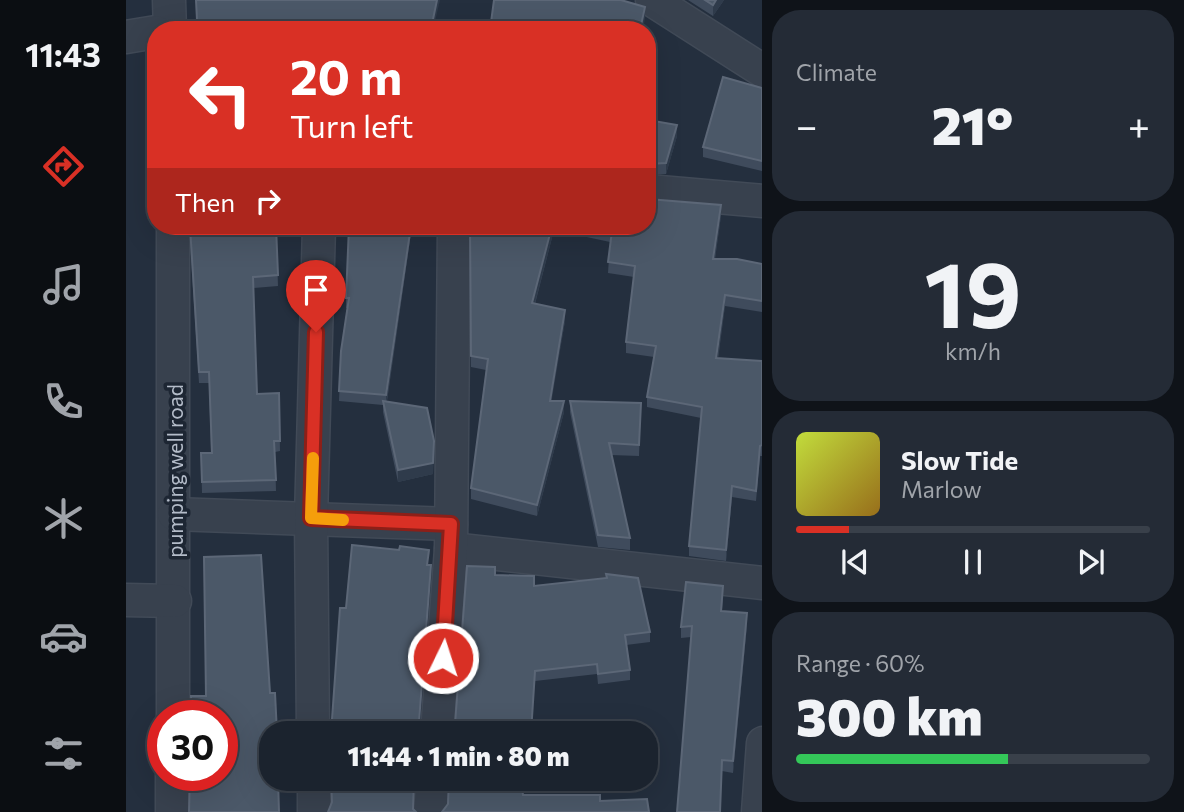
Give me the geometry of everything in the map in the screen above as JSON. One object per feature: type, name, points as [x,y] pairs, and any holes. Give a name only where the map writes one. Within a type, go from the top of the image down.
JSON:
[{"type":"street","points":[[169,0],[169,21]]},
{"type":"street","points":[[652,0],[762,71]]},
{"type":"street","points":[[126,37],[147,34]]},
{"type":"street","points":[[656,192],[762,201]]},
{"type":"street","name":"pumping well road","points":[[173,235],[173,700]]},
{"type":"street","points":[[313,721],[311,518],[319,235]]},
{"type":"street","points":[[438,721],[451,536],[454,235]]},
{"type":"street","points":[[174,513],[311,518],[451,536],[762,583]]},
{"type":"street","points":[[126,600],[175,601]]},
{"type":"street","points":[[758,812],[762,743]]},
{"type":"street","points":[[172,791],[172,812]]},
{"type":"street","points":[[314,791],[314,812]]},
{"type":"street","points":[[430,812],[432,791]]},
{"type":"building","points":[[196,0],[437,0],[433,21],[188,21],[197,20]]},
{"type":"building","points":[[494,0],[621,0],[645,7],[642,21],[491,21]]},
{"type":"building","points":[[723,77],[762,88],[762,161],[703,147]]},
{"type":"building","points":[[656,121],[677,125],[666,163],[656,164]]},
{"type":"building","points":[[656,200],[721,205],[713,259],[737,259],[762,264],[762,301],[725,295],[716,358],[762,361],[762,445],[756,491],[732,486],[726,550],[689,546],[702,407],[647,397],[656,346],[626,342],[635,266],[608,262],[611,235],[656,235]]},
{"type":"building","points":[[191,235],[276,235],[278,275],[253,277],[257,394],[279,393],[280,441],[274,441],[276,480],[202,482],[201,453],[212,453],[209,372],[199,372]]},
{"type":"building","points":[[349,235],[410,235],[386,395],[339,391],[341,351],[349,298],[346,298]]},
{"type":"building","points":[[470,235],[550,235],[532,303],[565,310],[550,401],[564,401],[537,505],[471,488],[488,359],[471,356]]},
{"type":"building","points":[[383,401],[427,408],[434,441],[433,463],[398,470]]},
{"type":"building","points":[[570,401],[641,403],[639,445],[609,443],[630,538],[598,535]]},
{"type":"building","points":[[352,545],[399,550],[400,546],[429,550],[427,565],[431,565],[419,721],[332,721],[340,608],[346,608]]},
{"type":"building","points":[[261,555],[270,693],[275,693],[276,721],[259,721],[259,791],[278,791],[279,812],[189,812],[190,791],[238,791],[238,700],[191,700],[191,696],[206,696],[204,557]]},
{"type":"building","points":[[467,566],[495,567],[495,575],[534,576],[534,586],[607,578],[606,574],[638,578],[650,632],[625,635],[630,670],[598,674],[597,664],[535,671],[532,721],[455,721]]},
{"type":"building","points":[[686,582],[723,586],[721,611],[747,613],[733,761],[722,760],[720,812],[677,812],[692,626],[681,627]]},
{"type":"building","points":[[332,791],[414,791],[413,809],[416,812],[328,812],[332,802]]},
{"type":"building","points":[[449,791],[522,791],[523,795],[600,795],[600,801],[647,799],[649,812],[442,812],[448,804]]},
{"type":"slow traffic","points":[[313,458],[311,518],[343,520]]},
{"type":"route","points":[[316,332],[311,518],[451,524],[443,658]]}]
